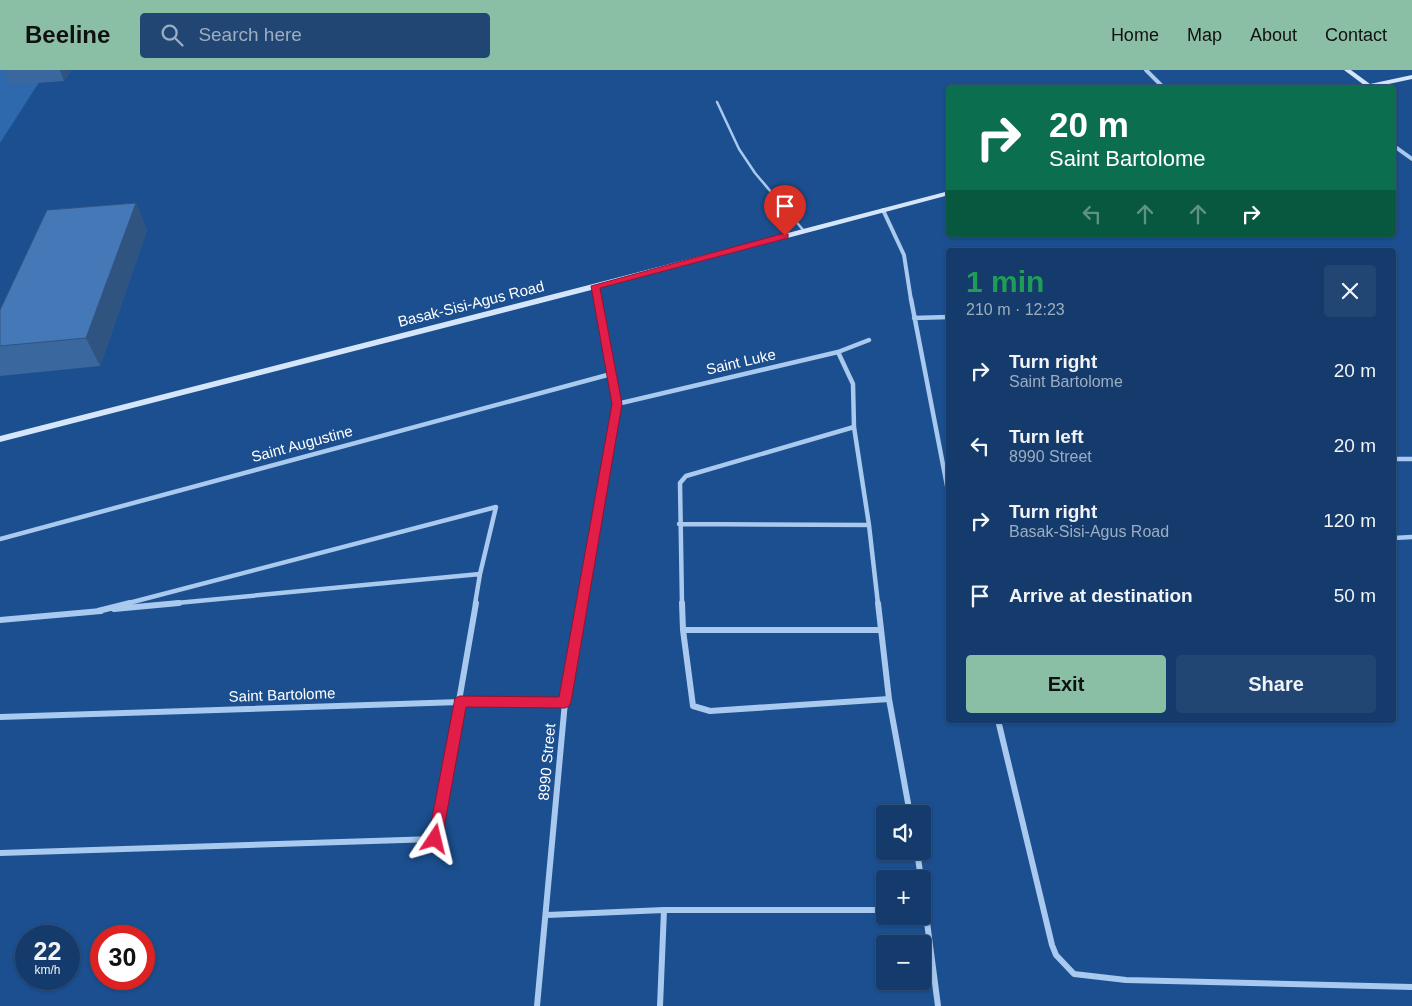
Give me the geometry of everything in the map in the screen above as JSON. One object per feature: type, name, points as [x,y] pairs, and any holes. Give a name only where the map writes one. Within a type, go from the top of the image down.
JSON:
[{"type":"street","points":[[1146,70],[1161,85]]},
{"type":"street","points":[[1347,70],[1368,85],[1412,76]]},
{"type":"street","points":[[1396,147],[1412,159]]},
{"type":"street","name":"Basak-Sisi-Agus Road","points":[[0,439],[946,194]]},
{"type":"street","points":[[883,210],[904,255],[914,318],[946,468]]},
{"type":"street","name":"8990 Street","points":[[537,1006],[547,916],[565,702],[617,404],[596,286]]},
{"type":"street","points":[[914,318],[946,317]]},
{"type":"street","name":"Saint Luke","points":[[617,404],[838,352],[869,340]]},
{"type":"street","points":[[838,352],[853,384],[854,427],[869,525],[889,699],[908,805]]},
{"type":"street","name":"Saint Augustine","points":[[0,539],[611,374]]},
{"type":"street","points":[[854,427],[686,476],[680,483],[679,524],[682,630],[694,706],[710,712],[889,699]]},
{"type":"street","points":[[1396,459],[1412,459]]},
{"type":"street","points":[[0,853],[435,839],[460,702],[480,574],[496,507],[98,611]]},
{"type":"street","points":[[679,524],[869,525]]},
{"type":"street","points":[[1396,538],[1412,537]]},
{"type":"street","points":[[0,620],[480,574]]},
{"type":"street","points":[[682,630],[880,630]]},
{"type":"street","name":"Saint Bartolome","points":[[0,717],[460,702],[565,702]]},
{"type":"street","points":[[999,723],[1052,945],[1056,955],[1074,974],[1126,980],[1412,987]]},
{"type":"street","points":[[547,916],[664,910],[876,910]]},
{"type":"street","points":[[660,1006],[664,910]]},
{"type":"street","points":[[927,925],[938,1006]]},
{"type":"lane","points":[[717,102],[739,149],[755,173],[804,231]]},
{"type":"shaded area","points":[[0,70],[47,70],[0,143]]},
{"type":"building","points":[[136,203],[86,338],[0,346],[0,310],[47,210]]},
{"type":"route","points":[[435,839],[460,702],[565,702],[617,404],[596,286],[785,236]]}]
